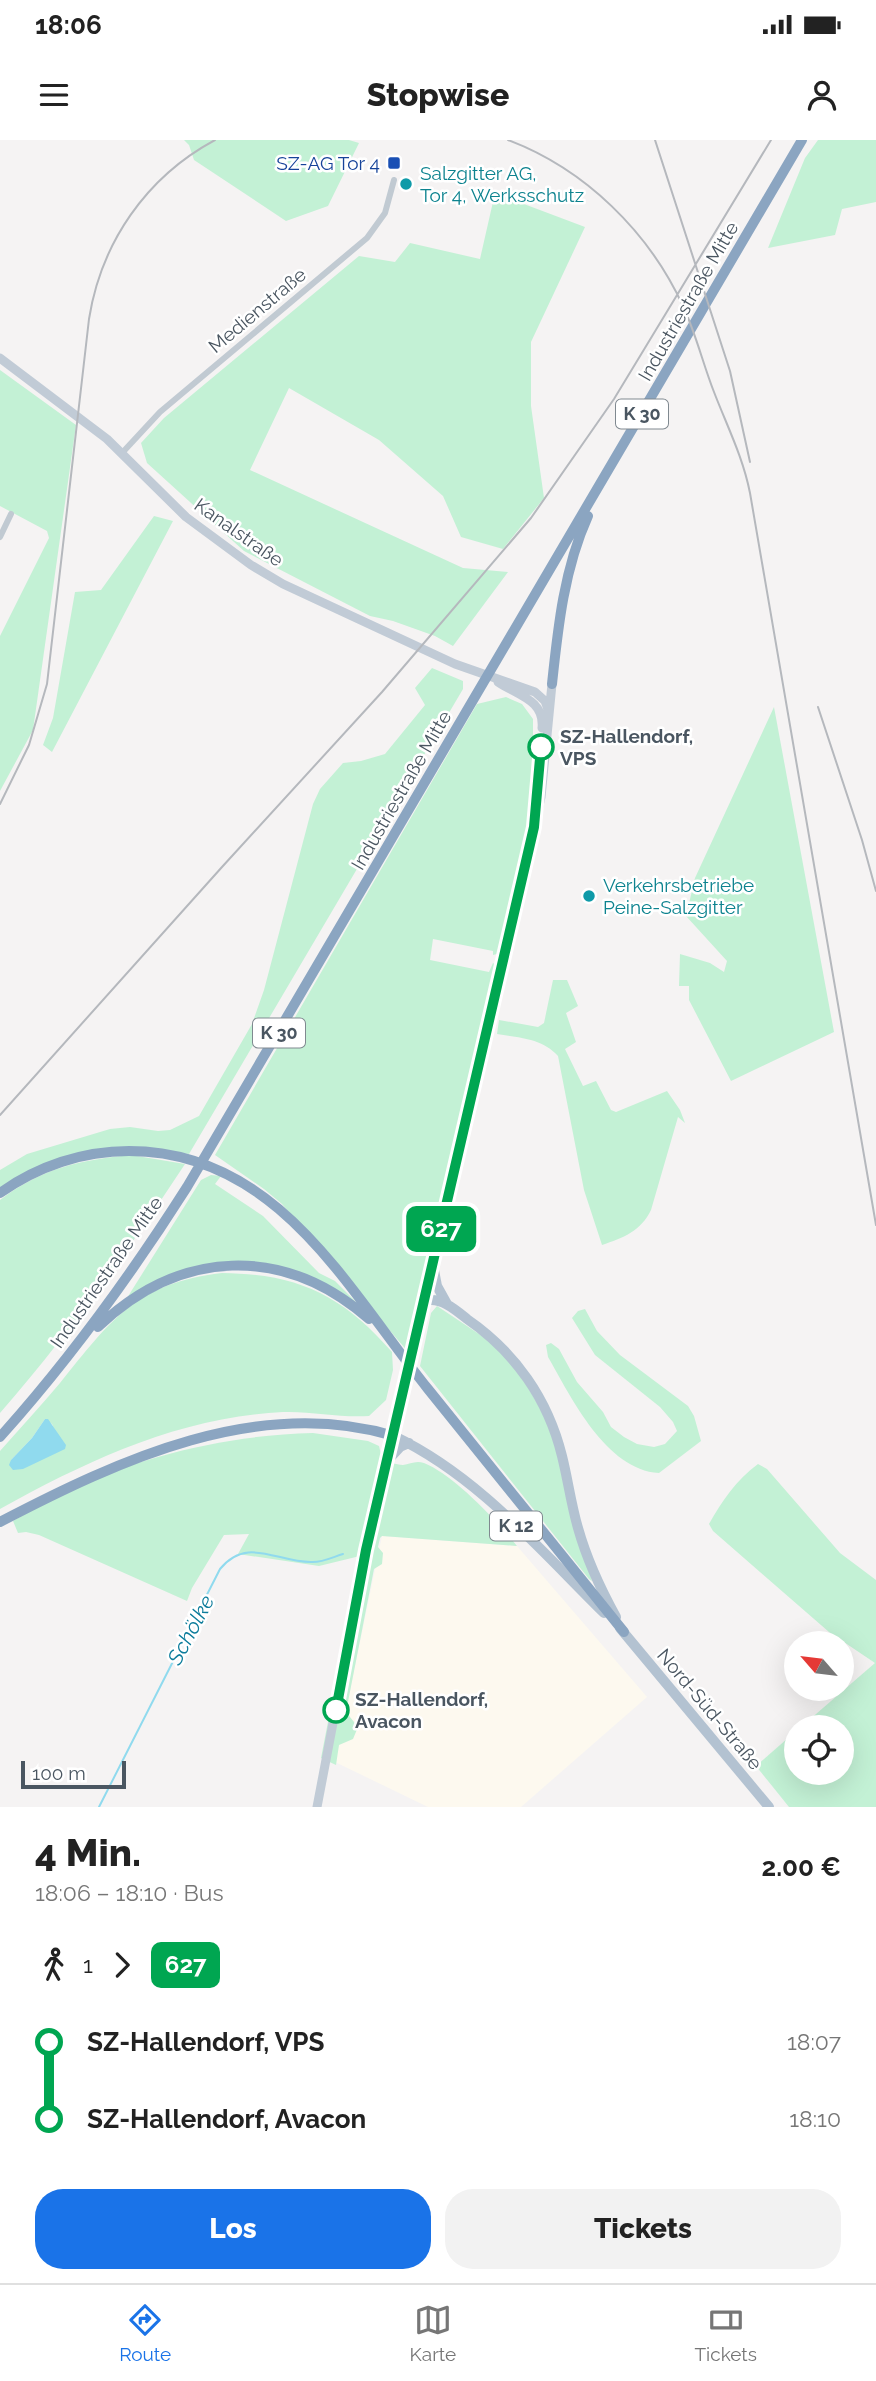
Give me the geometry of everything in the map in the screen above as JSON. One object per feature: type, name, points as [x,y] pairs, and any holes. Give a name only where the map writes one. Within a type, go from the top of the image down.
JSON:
[{"type":"highway","name":"Industriestraße Mitte","points":[[0,1437],[106,1308],[187,1187],[802,140]]},
{"type":"highway","points":[[552,684],[559,615],[572,563],[585,523],[614,462]]},
{"type":"highway","points":[[0,1193],[40,1170],[74,1158],[125,1151],[169,1154],[196,1161],[231,1175],[271,1201],[310,1239],[365,1306],[426,1387],[624,1632]]},
{"type":"highway","points":[[71,1353],[117,1310],[149,1288],[179,1276],[219,1267],[256,1267],[303,1278],[339,1296],[384,1334]]},
{"type":"highway","points":[[0,1522],[105,1471],[189,1441],[236,1429],[280,1423],[319,1422],[394,1436]]},
{"type":"main road","points":[[433,1265],[438,1286],[447,1305]]},
{"type":"main road","name":"K 12","points":[[425,1301],[431,1299],[447,1305],[497,1342],[526,1375],[541,1399],[559,1444],[577,1525],[588,1559],[624,1632]]},
{"type":"main road","name":"K 12","points":[[394,1436],[432,1456],[473,1487],[545,1553],[624,1632]]},
{"type":"main road","points":[[388,1460],[400,1447],[409,1443]]},
{"type":"main road","name":"Nord-Süd-Straße","points":[[624,1632],[769,1807]]},
{"type":"street","name":"Medienstraße","points":[[122,453],[169,404],[367,237],[385,213],[394,180]]},
{"type":"street","name":"Kanalstraße","points":[[0,358],[96,430],[186,517],[251,565],[342,612],[454,664],[494,679],[526,687],[542,696]]},
{"type":"street","points":[[0,537],[11,514]]},
{"type":"street","name":"Kanalstraße","points":[[494,679],[530,700]]},
{"type":"street","points":[[537,809],[537,776],[543,719],[542,713],[530,700],[542,696],[552,684]]},
{"type":"street","points":[[317,1807],[366,1550],[541,797],[552,684]]},
{"type":"street","points":[[542,696],[550,713]]},
{"type":"shaded area","points":[[382,1536],[517,1546],[647,1697],[521,1807],[428,1807],[335,1762]]},
{"type":"green space","points":[[184,140],[349,140],[359,143],[328,206],[286,221],[194,160],[189,145]]},
{"type":"green space","points":[[818,140],[876,140],[876,202],[842,209],[835,235],[768,248],[805,158]]},
{"type":"green space","points":[[495,193],[585,227],[531,342],[531,406],[544,498],[503,549],[461,537],[443,496],[379,440],[289,388],[250,470],[463,568],[508,572],[453,646],[435,636],[370,616],[244,551],[147,463],[141,443],[164,418],[359,256],[395,262],[410,243],[480,259]]},
{"type":"green space","points":[[0,370],[76,425],[33,730],[0,791],[0,636],[49,538],[47,531],[0,506]]},
{"type":"green space","points":[[154,516],[173,521],[52,752],[43,745],[53,718],[75,592],[101,590]]},
{"type":"green space","points":[[432,668],[463,681],[463,689],[189,1154],[155,1149],[110,1148],[0,1188],[0,1170],[27,1154],[110,1129],[130,1127],[170,1130],[199,1116],[252,1024],[264,990],[313,804],[320,789],[343,763],[385,754],[425,705],[415,688]]},
{"type":"green space","points":[[506,697],[522,704],[533,719],[530,819],[501,950],[493,955],[493,951],[433,939],[430,960],[489,972],[493,963],[498,967],[409,1353],[282,1204],[215,1155],[477,704]]},
{"type":"green space","points":[[774,707],[834,1032],[731,1081],[689,1000],[689,986],[679,986],[680,954],[710,963],[724,972],[727,961],[686,916],[695,878]]},
{"type":"green space","points":[[553,980],[567,980],[578,1006],[566,1013],[576,1042],[565,1049],[583,1086],[596,1081],[611,1110],[616,1112],[667,1091],[685,1123],[678,1117],[647,1217],[631,1233],[602,1245],[584,1190],[558,1056],[538,1042],[497,1034],[499,1020],[538,1027],[544,1023]]},
{"type":"green space","points":[[131,1155],[185,1164],[97,1292],[0,1413],[0,1200],[31,1180],[62,1167]]},
{"type":"green space","points":[[211,1175],[221,1176],[215,1184],[263,1216],[319,1273],[335,1281],[362,1308],[340,1292],[233,1262],[127,1298],[201,1180]]},
{"type":"green space","points":[[222,1273],[274,1278],[296,1283],[336,1302],[373,1332],[392,1352],[393,1370],[386,1400],[369,1416],[283,1412],[208,1422],[171,1432],[101,1458],[0,1509],[0,1451],[111,1323],[146,1296],[192,1278]],"holes":[[[45,1419],[52,1424],[56,1433],[11,1460],[32,1438]]]},
{"type":"green space","points":[[437,1306],[488,1340],[518,1370],[553,1431],[592,1581],[420,1366],[431,1313]]},
{"type":"green space","points":[[585,1309],[597,1331],[620,1355],[688,1406],[694,1416],[701,1441],[659,1473],[640,1469],[607,1446],[579,1410],[548,1357],[546,1345],[551,1343],[559,1349],[577,1382],[603,1412],[611,1427],[624,1437],[637,1444],[654,1447],[665,1444],[677,1431],[660,1407],[595,1355],[572,1318],[578,1311]]},
{"type":"green space","points":[[313,1433],[368,1441],[379,1446],[382,1459],[400,1465],[421,1462],[436,1469],[474,1499],[517,1546],[382,1536],[380,1538],[378,1547],[383,1553],[382,1564],[374,1569],[346,1712],[358,1727],[353,1739],[339,1745],[336,1765],[321,1758],[360,1556],[319,1566],[238,1554],[249,1534],[224,1535],[187,1601],[39,1535],[18,1533],[13,1521],[64,1491],[124,1467],[217,1443]]},
{"type":"green space","points":[[758,1464],[767,1469],[840,1553],[876,1580],[876,1807],[789,1807],[756,1766],[784,1742],[784,1785],[854,1785],[854,1715],[815,1715],[831,1701],[854,1701],[854,1681],[875,1663],[854,1649],[854,1631],[828,1631],[713,1531],[709,1524],[724,1499]]},
{"type":"water","points":[[45,1419],[48,1419],[66,1445],[65,1449],[23,1469],[13,1470],[9,1465],[11,1460],[32,1438]]},
{"type":"waterway","name":"Schölke","points":[[99,1807],[220,1569],[230,1559],[251,1552],[311,1562],[343,1554]]},
{"type":"railway","points":[[0,804],[29,745],[47,684],[89,319],[95,291],[116,239],[148,193],[190,155],[215,140]]},
{"type":"railway","points":[[508,140],[536,152],[588,186],[612,206],[652,253],[688,317],[743,467],[750,493],[876,1225]]},
{"type":"railway","points":[[655,140],[730,371],[750,462]]},
{"type":"railway","points":[[0,1115],[382,692],[531,518],[614,399],[771,140]]},
{"type":"railway","points":[[818,707],[876,891]]},
{"type":"bus line","name":"627","points":[[336,1710],[366,1550],[534,827],[541,747]]},
{"type":"place","name":"SZ-AG Tor 4","points":[[394,163]]},
{"type":"place","name":"Salzgitter AG, Tor 4, Werksschutz","points":[[406,184]]},
{"type":"place","name":"SZ-Hallendorf, VPS","points":[[541,747]]},
{"type":"place","name":"Verkehrsbetriebe Peine-Salzgitter","points":[[589,896]]},
{"type":"place","name":"SZ-Hallendorf, Avacon","points":[[336,1710]]}]
